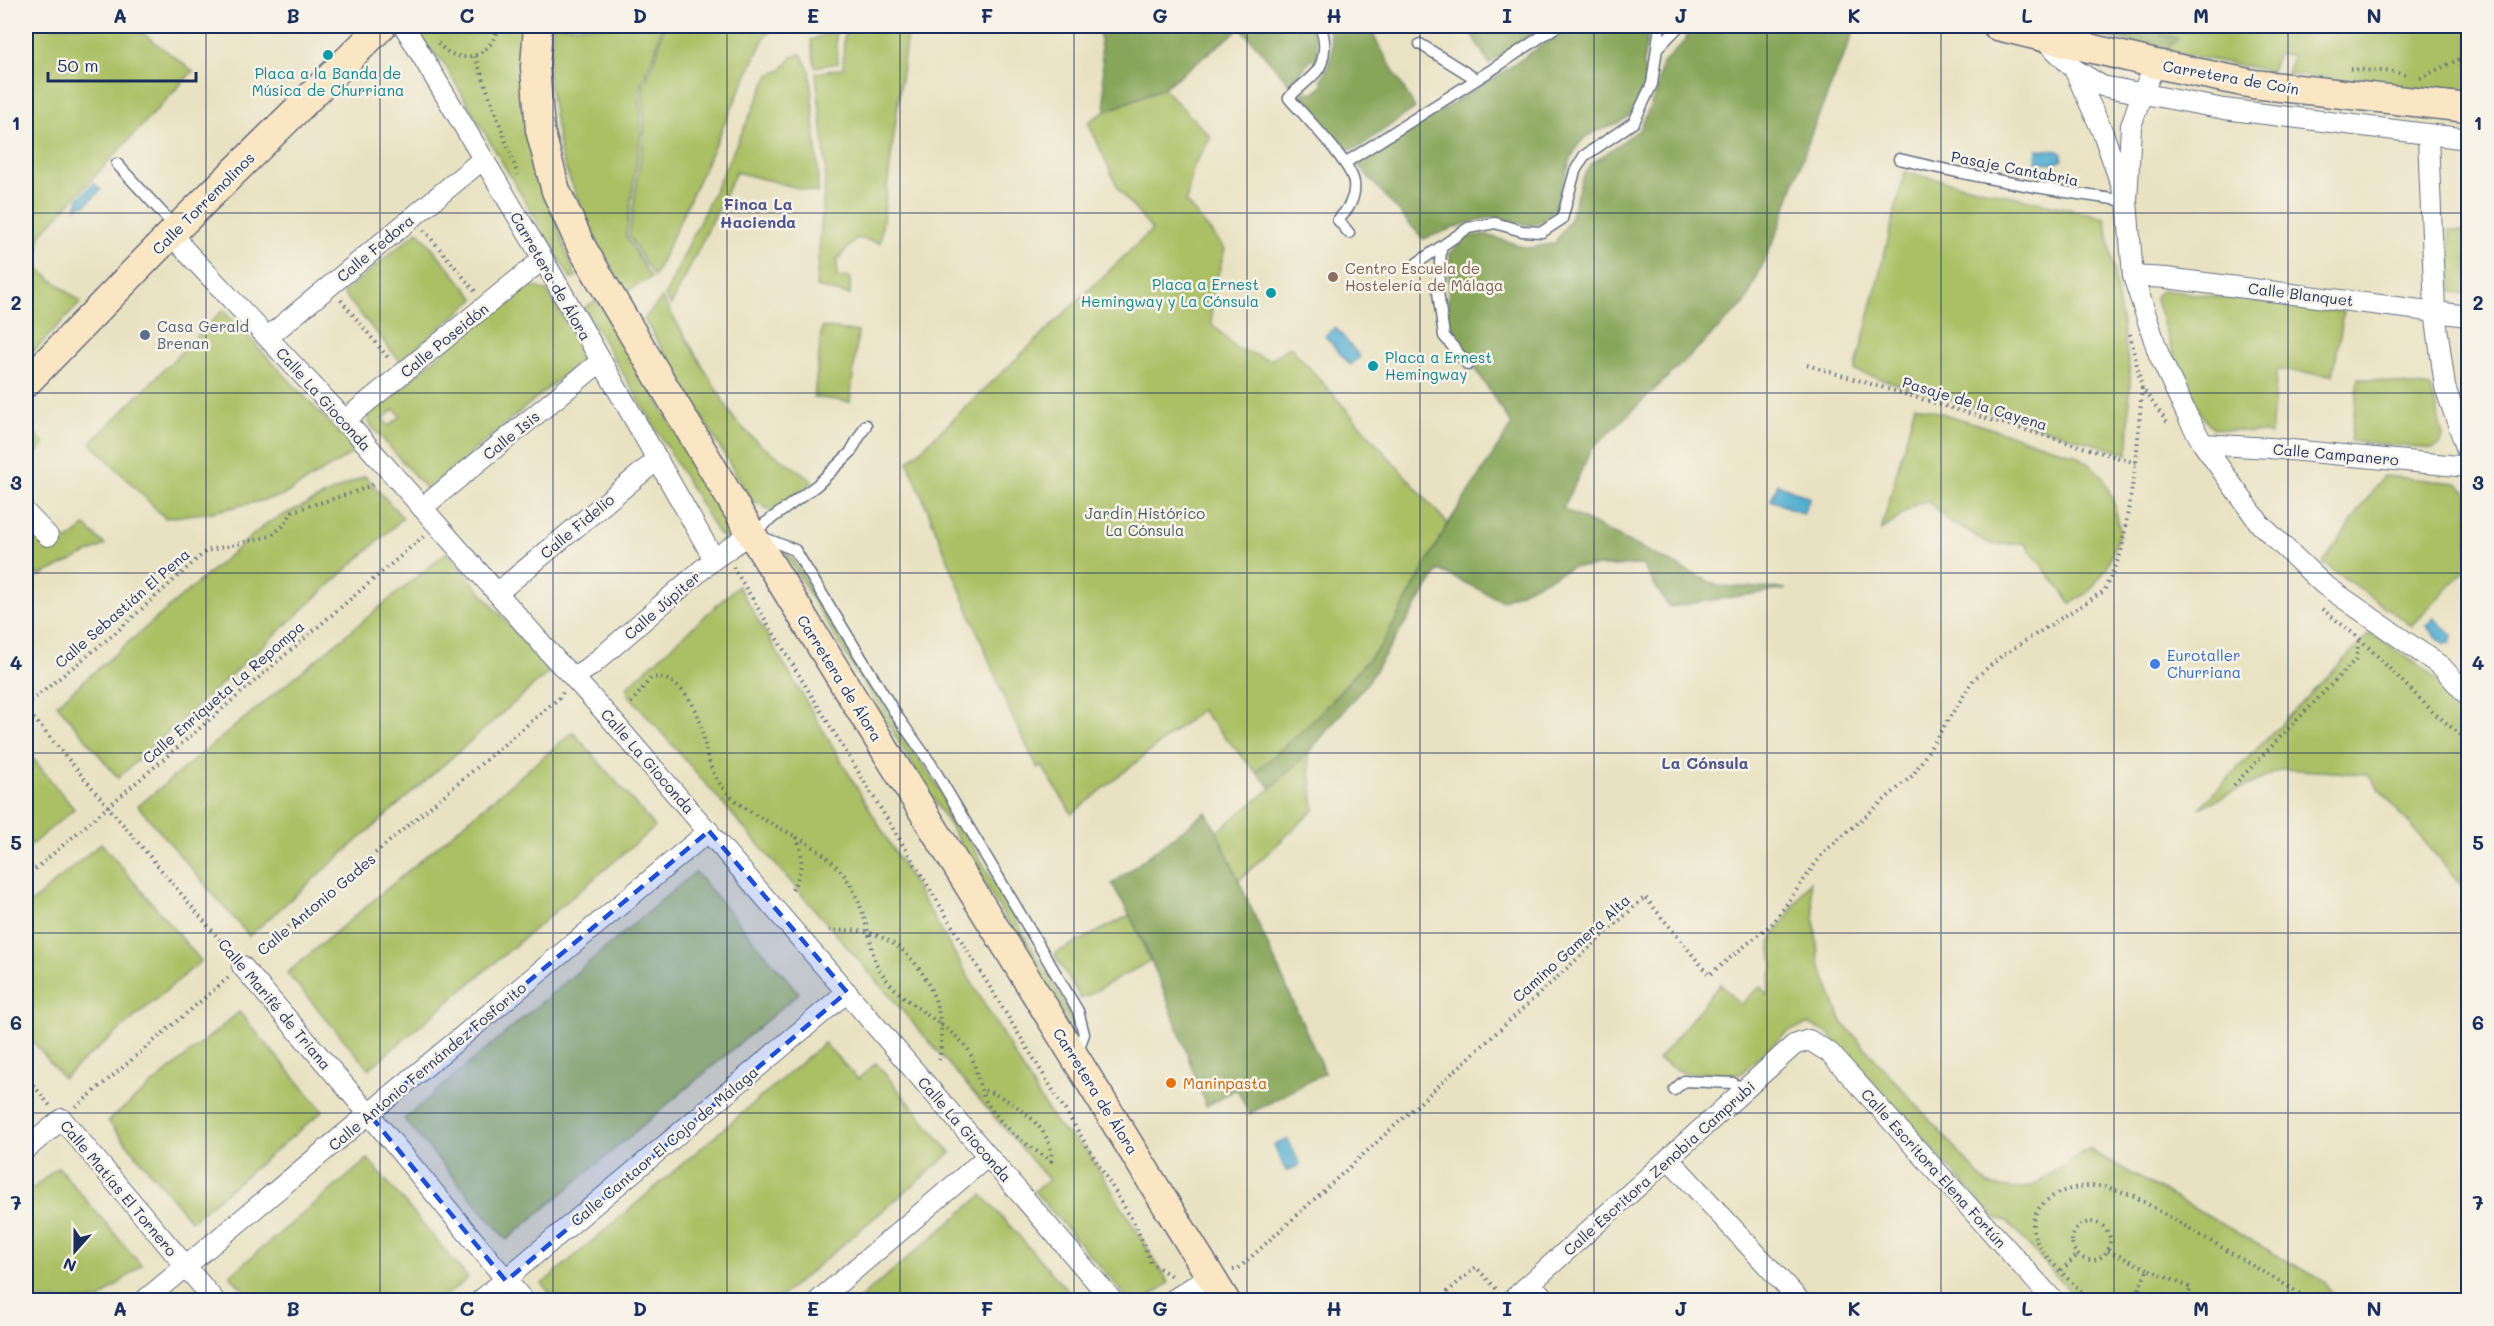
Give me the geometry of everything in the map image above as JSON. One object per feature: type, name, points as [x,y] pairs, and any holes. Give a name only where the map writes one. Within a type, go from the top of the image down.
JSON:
[{"type":"main road","name":"Calle Torremolinos","points":[[26,382],[174,231],[382,26]]},
{"type":"main road","name":"Carretera de Álora","points":[[538,26],[535,67],[540,130],[556,191],[582,248],[751,533],[1076,1058],[1201,1282],[1225,1300]]},
{"type":"main road","name":"Carretera de Coín","points":[[1997,26],[2156,64],[2253,84],[2469,108]]},
{"type":"street","name":"Carretera de Álora","points":[[404,26],[543,258],[657,459],[719,556]]},
{"type":"street","points":[[2042,38],[2074,69],[2103,133],[2127,201]]},
{"type":"street","points":[[2156,64],[2142,93],[2131,126],[2127,201],[2133,276],[2158,355],[2189,419],[2203,444],[2260,524],[2323,584],[2442,667],[2469,696]]},
{"type":"street","name":"Carretera de Coín","points":[[2074,69],[2102,86],[2224,109],[2428,136],[2469,139]]},
{"type":"street","points":[[2428,136],[2435,311],[2445,387],[2469,453]]},
{"type":"street","name":"Calle Fedora","points":[[268,337],[483,159]]},
{"type":"street","name":"Calle La Gioconda","points":[[174,231],[183,248],[345,420],[557,661],[573,676],[1112,1300]]},
{"type":"street","name":"Calle Poseidón","points":[[345,420],[543,258]]},
{"type":"street","name":"Calle Blanquet","points":[[2133,276],[2177,279],[2469,316]]},
{"type":"street","name":"Calle Isis","points":[[422,508],[600,362]]},
{"type":"street","name":"Calle Campanero","points":[[2203,444],[2469,467]]},
{"type":"street","name":"Calle Fidelio","points":[[497,593],[657,459]]},
{"type":"street","points":[[26,513],[48,536]]},
{"type":"street","name":"Calle Júpiter","points":[[573,676],[591,666],[719,556],[751,533]]},
{"type":"street","name":"Calle Antonio Fernández Fosforito","points":[[145,1300],[709,831]]},
{"type":"street","name":"Calle Marifé de Triana","points":[[242,966],[369,1114],[523,1300]]},
{"type":"street","name":"Calle Cantaor El Cojo de Málaga","points":[[481,1300],[847,992]]},
{"type":"street","name":"Calle Escritora Zenobia Camprubi","points":[[1505,1296],[1531,1284],[1794,1045],[1809,1040]]},
{"type":"street","name":"Calle Escritora Elena Fortún","points":[[1809,1040],[1830,1053],[2053,1300]]},
{"type":"street","points":[[26,1149],[62,1119]]},
{"type":"street","name":"Calle Matías El Tornero","points":[[62,1119],[214,1300]]},
{"type":"street","points":[[819,1300],[988,1156]]},
{"type":"street","points":[[1669,1159],[1799,1300]]},
{"type":"street","points":[[1173,1300],[1201,1282]]},
{"type":"street","points":[[1531,1284],[1546,1300]]},
{"type":"lane","points":[[1320,26],[1325,50],[1318,71],[1289,98],[1345,163],[1354,183],[1350,208],[1338,220],[1349,233]]},
{"type":"lane","points":[[1345,163],[1557,26]]},
{"type":"lane","points":[[1417,263],[1441,249],[1468,228],[1495,223],[1522,231],[1542,231],[1562,219],[1575,171],[1584,156],[1634,122],[1652,84],[1660,26]]},
{"type":"lane","points":[[1656,50],[1679,26]]},
{"type":"lane","points":[[1420,44],[1476,79]]},
{"type":"lane","name":"Pasaje Cantabria","points":[[1899,159],[2066,194],[2127,201]]},
{"type":"lane","points":[[117,164],[167,218],[174,231]]},
{"type":"lane","points":[[1441,249],[1438,292],[1444,336],[1468,365]]},
{"type":"lane","points":[[751,533],[817,485],[849,453],[866,425]]},
{"type":"lane","points":[[1674,1090],[1684,1081],[1733,1083],[1744,1091]]},
{"type":"path","points":[[432,26],[435,37],[447,52],[456,56],[475,56],[492,44],[499,26]]},
{"type":"path","points":[[475,56],[511,161],[520,180]]},
{"type":"path","points":[[2340,68],[2396,72],[2418,79],[2469,56]]},
{"type":"path","points":[[420,225],[487,305]]},
{"type":"path","points":[[337,294],[402,375]]},
{"type":"path","name":"Pasaje de la Cayena","points":[[1807,365],[2136,463]]},
{"type":"path","name":"Camino Gamera Alta","points":[[1201,1282],[1238,1269],[1645,897],[1709,975],[1773,923],[1822,853],[1913,775],[1974,679],[2003,655],[2104,591],[2121,553],[2136,463],[2142,388]]},
{"type":"path","name":"Calle Sebastián El Pena","points":[[26,707],[113,635],[206,551],[271,536],[283,526],[293,511],[358,491],[392,474]]},
{"type":"path","name":"Calle Enriqueta La Repompa","points":[[26,877],[436,525]]},
{"type":"path","points":[[719,556],[1136,1226],[1151,1263],[1201,1282]]},
{"type":"path","points":[[2234,785],[2356,659],[2359,638]]},
{"type":"path","name":"Calle Antonio Gades","points":[[62,1119],[559,698],[573,676]]},
{"type":"path","points":[[631,703],[651,678],[659,677],[677,686],[696,707],[703,725],[705,748],[713,772],[723,788],[742,807],[819,849],[838,867],[853,885],[876,963],[887,980],[965,1046],[982,1090],[993,1111],[1021,1142],[1051,1161],[1052,1153],[1046,1138],[1034,1123],[1014,1104],[982,1090]]},
{"type":"path","name":"Calle Marifé de Triana","points":[[26,707],[242,966]]},
{"type":"path","points":[[792,890],[799,878],[802,863],[802,849],[796,836]]},
{"type":"path","points":[[829,931],[868,932],[902,950],[917,965],[926,980],[942,1026],[943,1042],[939,1060]]},
{"type":"path","name":"Calle Matías El Tornero","points":[[26,1076],[62,1119]]},
{"type":"path","points":[[2090,1300],[2038,1244],[2033,1222],[2038,1208],[2048,1198],[2067,1189],[2089,1186],[2109,1187],[2134,1196],[2311,1300]]},
{"type":"path","points":[[2093,1222],[2106,1229],[2110,1242],[2108,1251],[2098,1259],[2091,1260],[2078,1255],[2072,1241],[2074,1233],[2086,1223],[2093,1222]]},
{"type":"path","points":[[2108,1251],[2191,1288],[2186,1300]]},
{"type":"path","points":[[2061,1270],[2078,1255]]},
{"type":"path","points":[[1438,1300],[1476,1267],[1505,1296]]},
{"type":"path","points":[[2134,1300],[2148,1269]]},
{"type":"highlighted area","points":[[709,831],[847,992],[506,1281],[369,1114]]},
{"type":"green space","points":[[26,26],[133,26],[193,71],[40,235],[37,268],[81,302],[26,359]]},
{"type":"green space","points":[[414,26],[523,26],[520,56],[527,120],[544,186],[576,277],[571,279],[443,62],[417,35]]},
{"type":"green space","points":[[553,26],[662,26],[655,52],[640,87],[641,133],[626,236],[651,278],[625,292],[588,225],[561,157],[548,76]]},
{"type":"green space","points":[[664,26],[775,26],[764,38],[654,277],[629,236],[644,133],[643,87],[657,53]]},
{"type":"green space","points":[[856,26],[908,26],[880,243],[857,238],[837,260],[837,278],[850,277],[850,295],[816,287],[826,168],[816,73],[843,68],[844,37],[847,32],[856,29]]},
{"type":"green space","points":[[1099,26],[1312,26],[1318,50],[1316,60],[1311,59],[1291,86],[1241,28],[1163,88],[1106,111]]},
{"type":"green space","points":[[1327,26],[1388,26],[1373,35],[1415,108],[1359,147],[1351,150],[1340,144],[1299,96],[1304,92],[1316,92],[1324,83],[1321,80],[1332,53]]},
{"type":"green space","points":[[1467,26],[1544,26],[1489,64]]},
{"type":"green space","points":[[1571,26],[1649,26],[1643,65],[1647,80],[1631,114],[1622,121],[1588,136],[1577,147],[1554,207],[1543,221],[1526,225],[1490,218],[1471,222],[1423,239],[1358,165],[1370,155],[1498,75]]},
{"type":"green space","points":[[1686,26],[1856,26],[1811,134],[1778,231],[1745,303],[1591,450],[1563,509],[1718,586],[1786,589],[1669,607],[1642,565],[1572,567],[1502,601],[1439,570],[1367,683],[1308,753],[1271,788],[1256,772],[1312,722],[1383,643],[1448,524],[1512,425],[1447,325],[1450,254],[1466,236],[1487,235],[1528,248],[1555,243],[1570,219],[1581,181],[1590,165],[1640,129],[1656,93],[1662,64],[1686,40]]},
{"type":"green space","points":[[2063,26],[2168,26],[2161,35],[2178,39],[2164,51]]},
{"type":"green space","points":[[2168,26],[2468,26],[2468,95],[2287,74],[2293,55],[2277,55],[2271,71],[2164,51],[2177,39],[2160,35]]},
{"type":"green space","points":[[835,30],[838,63],[815,67],[811,40]]},
{"type":"green space","points":[[801,54],[810,72],[818,193],[736,172],[671,306],[665,295],[769,75],[782,70],[792,57]]},
{"type":"green space","name":"Jardín Histórico La Cónsula","points":[[1163,88],[1211,137],[1193,167],[1186,202],[1225,249],[1211,300],[1212,324],[1236,348],[1270,360],[1290,346],[1448,524],[1383,643],[1312,722],[1256,772],[1201,710],[1072,814],[1042,766],[1038,768],[1013,719],[908,462],[1152,230],[1119,190],[1088,122],[1106,111]]},
{"type":"green space","points":[[1905,172],[2105,217],[2130,375],[2128,454],[1855,371]]},
{"type":"green space","points":[[2449,230],[2468,232],[2468,294],[2452,292]]},
{"type":"green space","points":[[418,231],[475,299],[400,361],[343,293]]},
{"type":"green space","points":[[530,285],[547,291],[586,356],[427,490],[368,422],[371,412],[519,289]],"holes":[[[394,409],[401,416],[389,426],[383,419]]]},
{"type":"green space","points":[[2163,290],[2344,312],[2333,375],[2277,370],[2271,434],[2214,428],[2196,405],[2172,349],[2156,300],[2157,294]]},
{"type":"green space","points":[[662,298],[734,419],[759,444],[813,482],[771,512],[761,504],[753,503],[644,319]]},
{"type":"green space","points":[[598,299],[736,535],[724,538],[719,535],[584,308]]},
{"type":"green space","points":[[223,310],[356,451],[282,496],[212,512],[165,518],[91,443]]},
{"type":"green space","points":[[822,327],[858,332],[850,402],[814,397]]},
{"type":"green space","points":[[2358,378],[2431,388],[2443,436],[2441,444],[2433,449],[2351,441]]},
{"type":"green space","points":[[1915,405],[2077,455],[2102,475],[2114,503],[2120,531],[2107,568],[2088,593],[2071,603],[2024,543],[1995,545],[1986,542],[1950,523],[1929,502],[1918,503],[1881,531]]},
{"type":"green space","points":[[26,424],[45,444],[26,464]]},
{"type":"green space","points":[[365,476],[403,518],[118,778],[57,704],[267,523]]},
{"type":"green space","points":[[2383,476],[2457,483],[2468,493],[2468,567],[2412,626],[2323,563]]},
{"type":"green space","points":[[85,526],[105,545],[39,576],[26,563],[26,547],[37,536],[49,549],[61,537],[67,541]]},
{"type":"green space","points":[[782,549],[792,558],[909,746],[934,780],[1074,1020],[1071,1026]]},
{"type":"green space","points":[[447,552],[549,672],[249,936],[138,806]]},
{"type":"green space","points":[[738,586],[1041,1100],[1058,1126],[1088,1152],[1169,1283],[1145,1300],[1129,1300],[1034,1191],[1049,1180],[628,694],[627,687]]},
{"type":"green space","points":[[2370,633],[2426,670],[2468,716],[2468,893],[2367,774],[2283,769],[2199,808]]},
{"type":"green space","points":[[573,732],[655,827],[369,1069],[287,973]]},
{"type":"green space","points":[[26,750],[74,809],[26,849]]},
{"type":"green space","points":[[1308,753],[1314,810],[1239,880],[1217,832],[1271,788]]},
{"type":"green space","points":[[1206,812],[1325,1073],[1249,1114],[1237,1089],[1206,1106],[1153,964],[1112,884]]},
{"type":"green space","points":[[101,843],[201,961],[63,1078],[26,1033],[26,907]]},
{"type":"green space","points":[[695,872],[799,993],[507,1240],[404,1119]]},
{"type":"green space","points":[[1810,881],[1819,962],[1842,1022],[1988,1185],[2014,1189],[2031,1187],[2088,1149],[2325,1282],[2336,1300],[2078,1300],[2007,1221],[1995,1218],[1829,1034],[1810,1024],[1788,1031],[1740,1074],[1684,1073],[1658,1060],[1720,984],[1740,1005],[1760,986],[1767,995],[1773,966],[1770,942]]},
{"type":"green space","points":[[1130,915],[1150,961],[1081,999],[1054,954]]},
{"type":"green space","points":[[239,1012],[323,1111],[191,1221],[108,1121]]},
{"type":"green space","points":[[824,1043],[858,1079],[876,1063],[951,1153],[777,1300],[556,1300],[542,1284]]},
{"type":"green space","points":[[368,1159],[468,1278],[441,1300],[252,1300],[230,1275]]},
{"type":"green space","points":[[58,1167],[141,1265],[99,1300],[26,1300],[26,1194]]},
{"type":"green space","points":[[982,1195],[1076,1300],[858,1300]]},
{"type":"water","points":[[2037,149],[2059,151],[2062,154],[2062,160],[2056,163],[2036,162]]},
{"type":"water","points":[[94,183],[101,190],[85,205],[76,208],[80,200],[78,199]]},
{"type":"water","points":[[1335,327],[1360,357],[1350,365],[1325,336]]},
{"type":"water","points":[[1778,484],[1810,498],[1803,514],[1771,500]]},
{"type":"water","points":[[2434,618],[2452,635],[2450,643],[2444,644],[2426,626]]},
{"type":"water","points":[[1288,1139],[1300,1165],[1286,1171],[1274,1145]]},
{"type":"place","name":"Placa a la Banda de Música de Churriana","points":[[328,55]]},
{"type":"place","name":"Centro Escuela de Hostelería de Málaga","points":[[1333,277]]},
{"type":"place","name":"Placa a Ernest Hemingway y La Cónsula","points":[[1271,293]]},
{"type":"place","name":"Casa Gerald Brenan","points":[[145,335]]},
{"type":"place","name":"Placa a Ernest Hemingway","points":[[1373,366]]},
{"type":"place","name":"Eurotaller Churriana","points":[[2155,664]]},
{"type":"place","name":"Maninpasta","points":[[1171,1083]]},
{"type":"district","name":"Finca La Hacienda","points":[[758,212]]},
{"type":"district","name":"La Cónsula","points":[[1705,762]]}]
